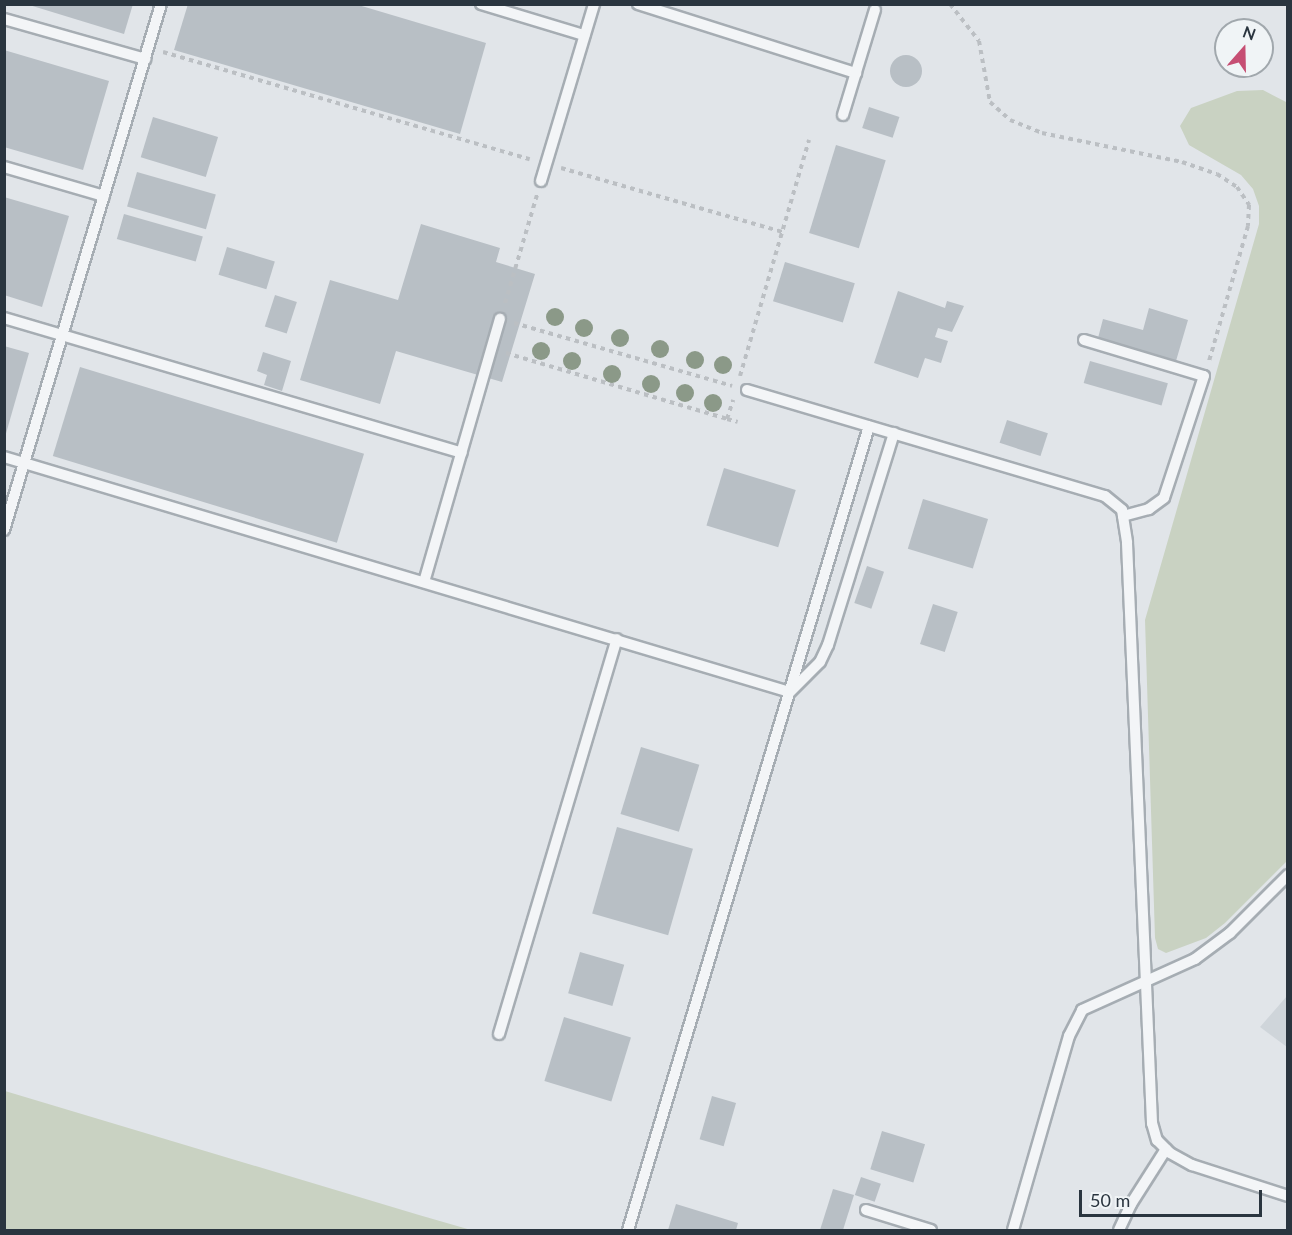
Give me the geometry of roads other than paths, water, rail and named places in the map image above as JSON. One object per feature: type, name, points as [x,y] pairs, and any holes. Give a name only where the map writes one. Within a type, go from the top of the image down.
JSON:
[{"type":"lane","points":[[4,530],[161,4]]},
{"type":"lane","points":[[481,4],[584,35]]},
{"type":"lane","points":[[541,181],[594,4]]},
{"type":"lane","points":[[638,4],[856,73]]},
{"type":"lane","points":[[843,115],[875,10]]},
{"type":"lane","points":[[4,19],[145,59]]},
{"type":"lane","points":[[4,167],[104,196]]},
{"type":"lane","points":[[4,318],[462,453]]},
{"type":"lane","points":[[424,582],[500,319]]},
{"type":"lane","points":[[1084,340],[1204,376],[1164,498],[1149,509],[1123,516]]},
{"type":"lane","points":[[742,389],[1105,496],[1123,516],[1152,1123],[1157,1140],[1166,1149],[1192,1165],[1287,1196]]},
{"type":"lane","points":[[628,1230],[869,426]]},
{"type":"lane","points":[[790,692],[820,662],[828,645],[894,433]]},
{"type":"lane","points":[[4,457],[790,692]]},
{"type":"lane","points":[[499,1034],[617,639]]},
{"type":"lane","points":[[1013,1230],[1074,1021],[1082,1010],[1194,959],[1230,933],[1287,875]]},
{"type":"lane","points":[[1119,1230],[1131,1204],[1166,1149]]},
{"type":"lane","points":[[866,1210],[931,1230]]}]
